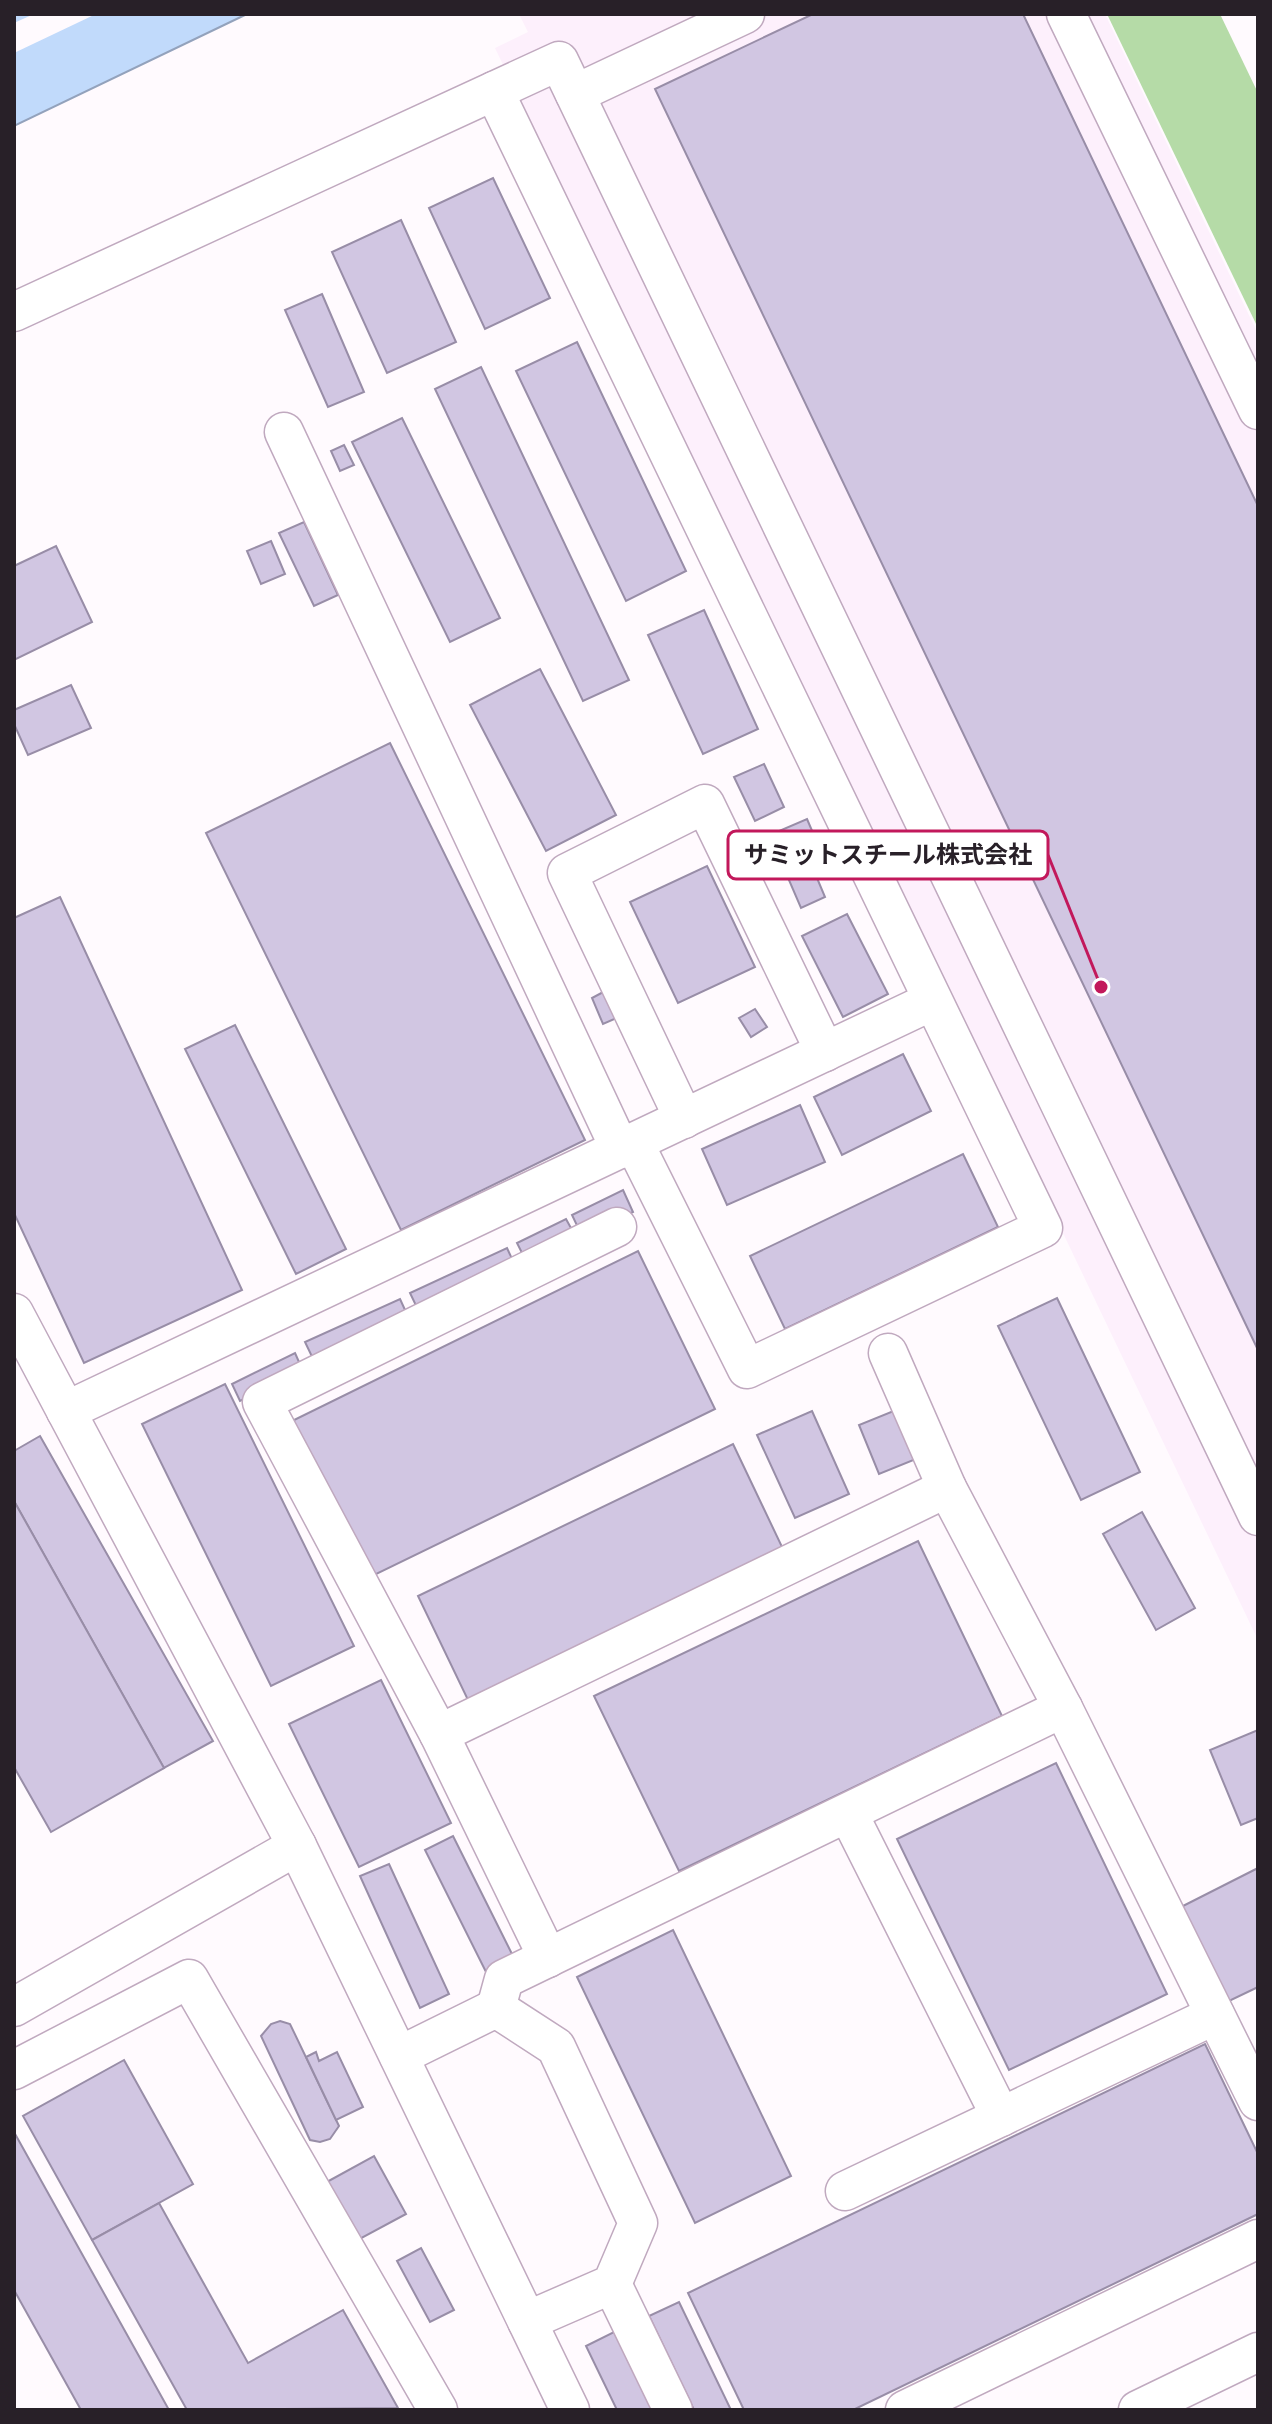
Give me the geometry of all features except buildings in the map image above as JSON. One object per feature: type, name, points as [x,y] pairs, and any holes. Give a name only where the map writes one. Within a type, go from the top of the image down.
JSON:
[{"type":"street","points":[[575,94],[745,14]]},
{"type":"street","points":[[1066,14],[1258,410]]},
{"type":"street","points":[[14,312],[559,61],[1258,1516]]},
{"type":"street","points":[[284,432],[627,1146],[747,1369],[1043,1228],[494,91]]},
{"type":"street","points":[[684,1119],[567,873],[705,804],[825,1052]]},
{"type":"street","points":[[66,1411],[932,1001]]},
{"type":"street","points":[[548,1958],[439,1734],[262,1402],[617,1227]]},
{"type":"street","points":[[14,1313],[297,1846],[570,2410]]},
{"type":"street","points":[[888,1353],[947,1488],[1063,1708],[1258,2101]]},
{"type":"street","points":[[439,1734],[947,1488]]},
{"type":"street","points":[[399,2056],[496,2008],[504,1979],[1063,1708]]},
{"type":"street","points":[[848,1813],[1001,2117]]},
{"type":"street","points":[[14,2007],[297,1846]]},
{"type":"street","points":[[14,2070],[189,1979],[438,2410]]},
{"type":"street","points":[[496,2008],[556,2047],[638,2223],[612,2284],[527,2321]]},
{"type":"street","points":[[845,2191],[1215,2015]]},
{"type":"street","points":[[905,2410],[1258,2239]]},
{"type":"street","points":[[612,2284],[673,2410]]},
{"type":"street","points":[[1138,2410],[1258,2352]]},
{"type":"shaded area","points":[[519,14],[1105,14],[1258,334],[1258,1640],[495,48],[528,32]]},
{"type":"green space","points":[[1107,14],[1220,14],[1258,93],[1258,328]]},
{"type":"water","points":[[14,14],[247,14],[14,126]]},
{"type":"pier","points":[[34,14],[96,14],[14,53],[14,23]]},
{"type":"place","name":"サミットスチール株式会社","points":[[1101,987]]}]
